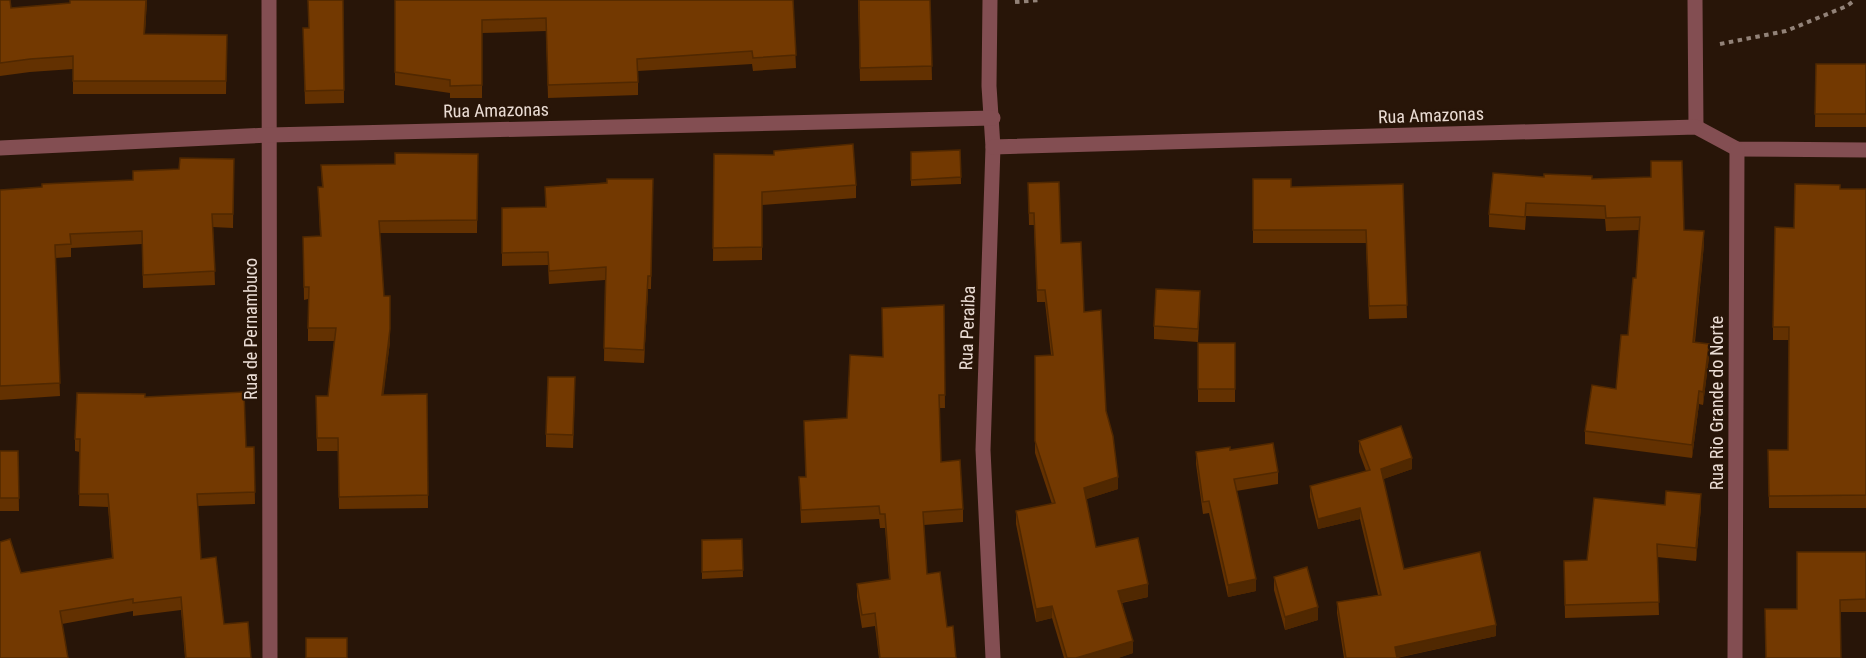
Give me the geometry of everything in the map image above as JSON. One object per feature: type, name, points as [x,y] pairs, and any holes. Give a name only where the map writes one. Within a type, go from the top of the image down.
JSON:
[{"type":"street","name":"Rua de Pernambuco","points":[[269,0],[270,658]]},
{"type":"street","name":"Rua Peraiba","points":[[990,0],[989,86],[993,118],[993,147],[983,450],[993,658]]},
{"type":"street","points":[[1695,0],[1696,127]]},
{"type":"street","name":"Rua Amazonas","points":[[0,148],[269,135],[993,118]]},
{"type":"street","name":"Rua Amazonas","points":[[993,147],[1696,127],[1737,149],[1866,150]]},
{"type":"street","name":"Rua Rio Grande do Norte","points":[[1735,658],[1737,149]]},
{"type":"path","points":[[1695,48],[1786,31],[1847,6],[1855,0]]},
{"type":"building","points":[[0,0],[10,0],[11,8],[70,3],[70,0],[146,0],[144,34],[227,35],[226,81],[73,81],[73,56],[0,63]]},
{"type":"building","points":[[308,0],[343,0],[344,90],[305,91],[303,28],[309,28]]},
{"type":"building","points":[[395,0],[793,0],[796,55],[753,58],[752,51],[637,59],[638,82],[548,85],[546,18],[482,20],[482,85],[450,86],[450,80],[395,72]]},
{"type":"building","points":[[859,0],[930,0],[932,66],[860,68]]},
{"type":"building","points":[[1816,64],[1866,64],[1866,114],[1815,114]]},
{"type":"building","points":[[853,144],[856,185],[762,192],[762,247],[713,248],[714,154],[774,155],[774,151]]},
{"type":"building","points":[[960,150],[961,177],[911,180],[911,152]]},
{"type":"building","points":[[395,153],[478,154],[477,220],[379,221],[384,296],[390,296],[390,329],[382,395],[427,394],[428,495],[339,497],[338,438],[317,438],[316,396],[328,396],[336,328],[308,328],[309,287],[304,287],[303,237],[321,236],[318,187],[323,187],[321,165],[395,164]]},
{"type":"building","points":[[180,158],[234,159],[233,214],[212,214],[215,271],[143,275],[142,231],[70,234],[71,244],[55,245],[60,383],[0,386],[0,190],[42,187],[42,184],[133,180],[133,171],[179,169]]},
{"type":"building","points":[[1651,161],[1682,161],[1684,230],[1704,231],[1693,342],[1709,344],[1703,392],[1699,391],[1692,445],[1585,431],[1592,385],[1616,389],[1621,335],[1628,335],[1633,278],[1636,278],[1640,217],[1606,218],[1605,206],[1526,203],[1525,217],[1489,214],[1493,173],[1544,177],[1544,174],[1592,176],[1592,179],[1651,177]]},
{"type":"building","points":[[607,179],[653,179],[651,276],[648,276],[644,350],[604,348],[606,267],[549,271],[548,252],[502,253],[502,208],[546,207],[545,187],[607,183]]},
{"type":"building","points":[[1253,179],[1291,179],[1291,187],[1403,184],[1407,305],[1369,306],[1366,230],[1253,230]]},
{"type":"building","points":[[1059,182],[1061,243],[1081,242],[1084,312],[1101,310],[1106,411],[1113,436],[1118,477],[1084,488],[1096,547],[1138,538],[1148,584],[1118,591],[1133,641],[1076,658],[1067,658],[1052,606],[1036,609],[1016,511],[1055,503],[1035,441],[1035,356],[1053,355],[1045,290],[1037,290],[1034,213],[1029,213],[1028,183]]},
{"type":"building","points":[[1795,184],[1840,185],[1840,189],[1866,189],[1866,495],[1769,496],[1768,450],[1788,450],[1789,327],[1773,327],[1775,227],[1794,228]]},
{"type":"building","points":[[1156,289],[1200,291],[1198,329],[1154,326]]},
{"type":"building","points":[[944,305],[945,395],[939,395],[941,462],[960,460],[963,509],[923,512],[927,574],[940,572],[947,627],[953,626],[956,658],[880,658],[875,613],[862,615],[857,584],[890,579],[885,514],[880,514],[879,506],[801,510],[799,477],[806,477],[804,421],[847,418],[850,355],[883,357],[882,308]]},
{"type":"building","points":[[1198,343],[1235,343],[1235,389],[1198,389]]},
{"type":"building","points":[[548,377],[575,377],[573,435],[546,434]]},
{"type":"building","points":[[244,392],[246,447],[254,447],[255,492],[197,494],[201,559],[216,557],[224,624],[248,622],[251,658],[186,658],[181,597],[133,603],[133,599],[60,611],[68,658],[0,658],[0,542],[10,539],[21,573],[113,558],[108,494],[79,494],[80,439],[75,439],[77,393],[145,394],[145,397]]},
{"type":"building","points":[[1401,426],[1412,458],[1381,469],[1404,569],[1480,552],[1496,625],[1395,647],[1397,658],[1346,658],[1337,602],[1381,595],[1360,508],[1318,519],[1310,486],[1370,470],[1359,441]]},
{"type":"building","points":[[1273,443],[1278,472],[1234,479],[1256,579],[1228,585],[1209,501],[1203,502],[1196,452],[1230,447],[1230,450]]},
{"type":"building","points":[[0,451],[18,451],[19,498],[0,498]]},
{"type":"building","points":[[1666,491],[1701,494],[1696,548],[1657,544],[1659,602],[1565,605],[1564,561],[1587,560],[1594,498],[1665,505]]},
{"type":"building","points":[[742,539],[743,570],[702,572],[702,540]]},
{"type":"building","points":[[1797,552],[1866,552],[1866,599],[1840,600],[1841,658],[1766,658],[1765,609],[1797,609]]},
{"type":"building","points":[[1307,567],[1318,607],[1285,617],[1274,577]]},
{"type":"building","points":[[306,638],[347,638],[347,658],[306,658]]}]
